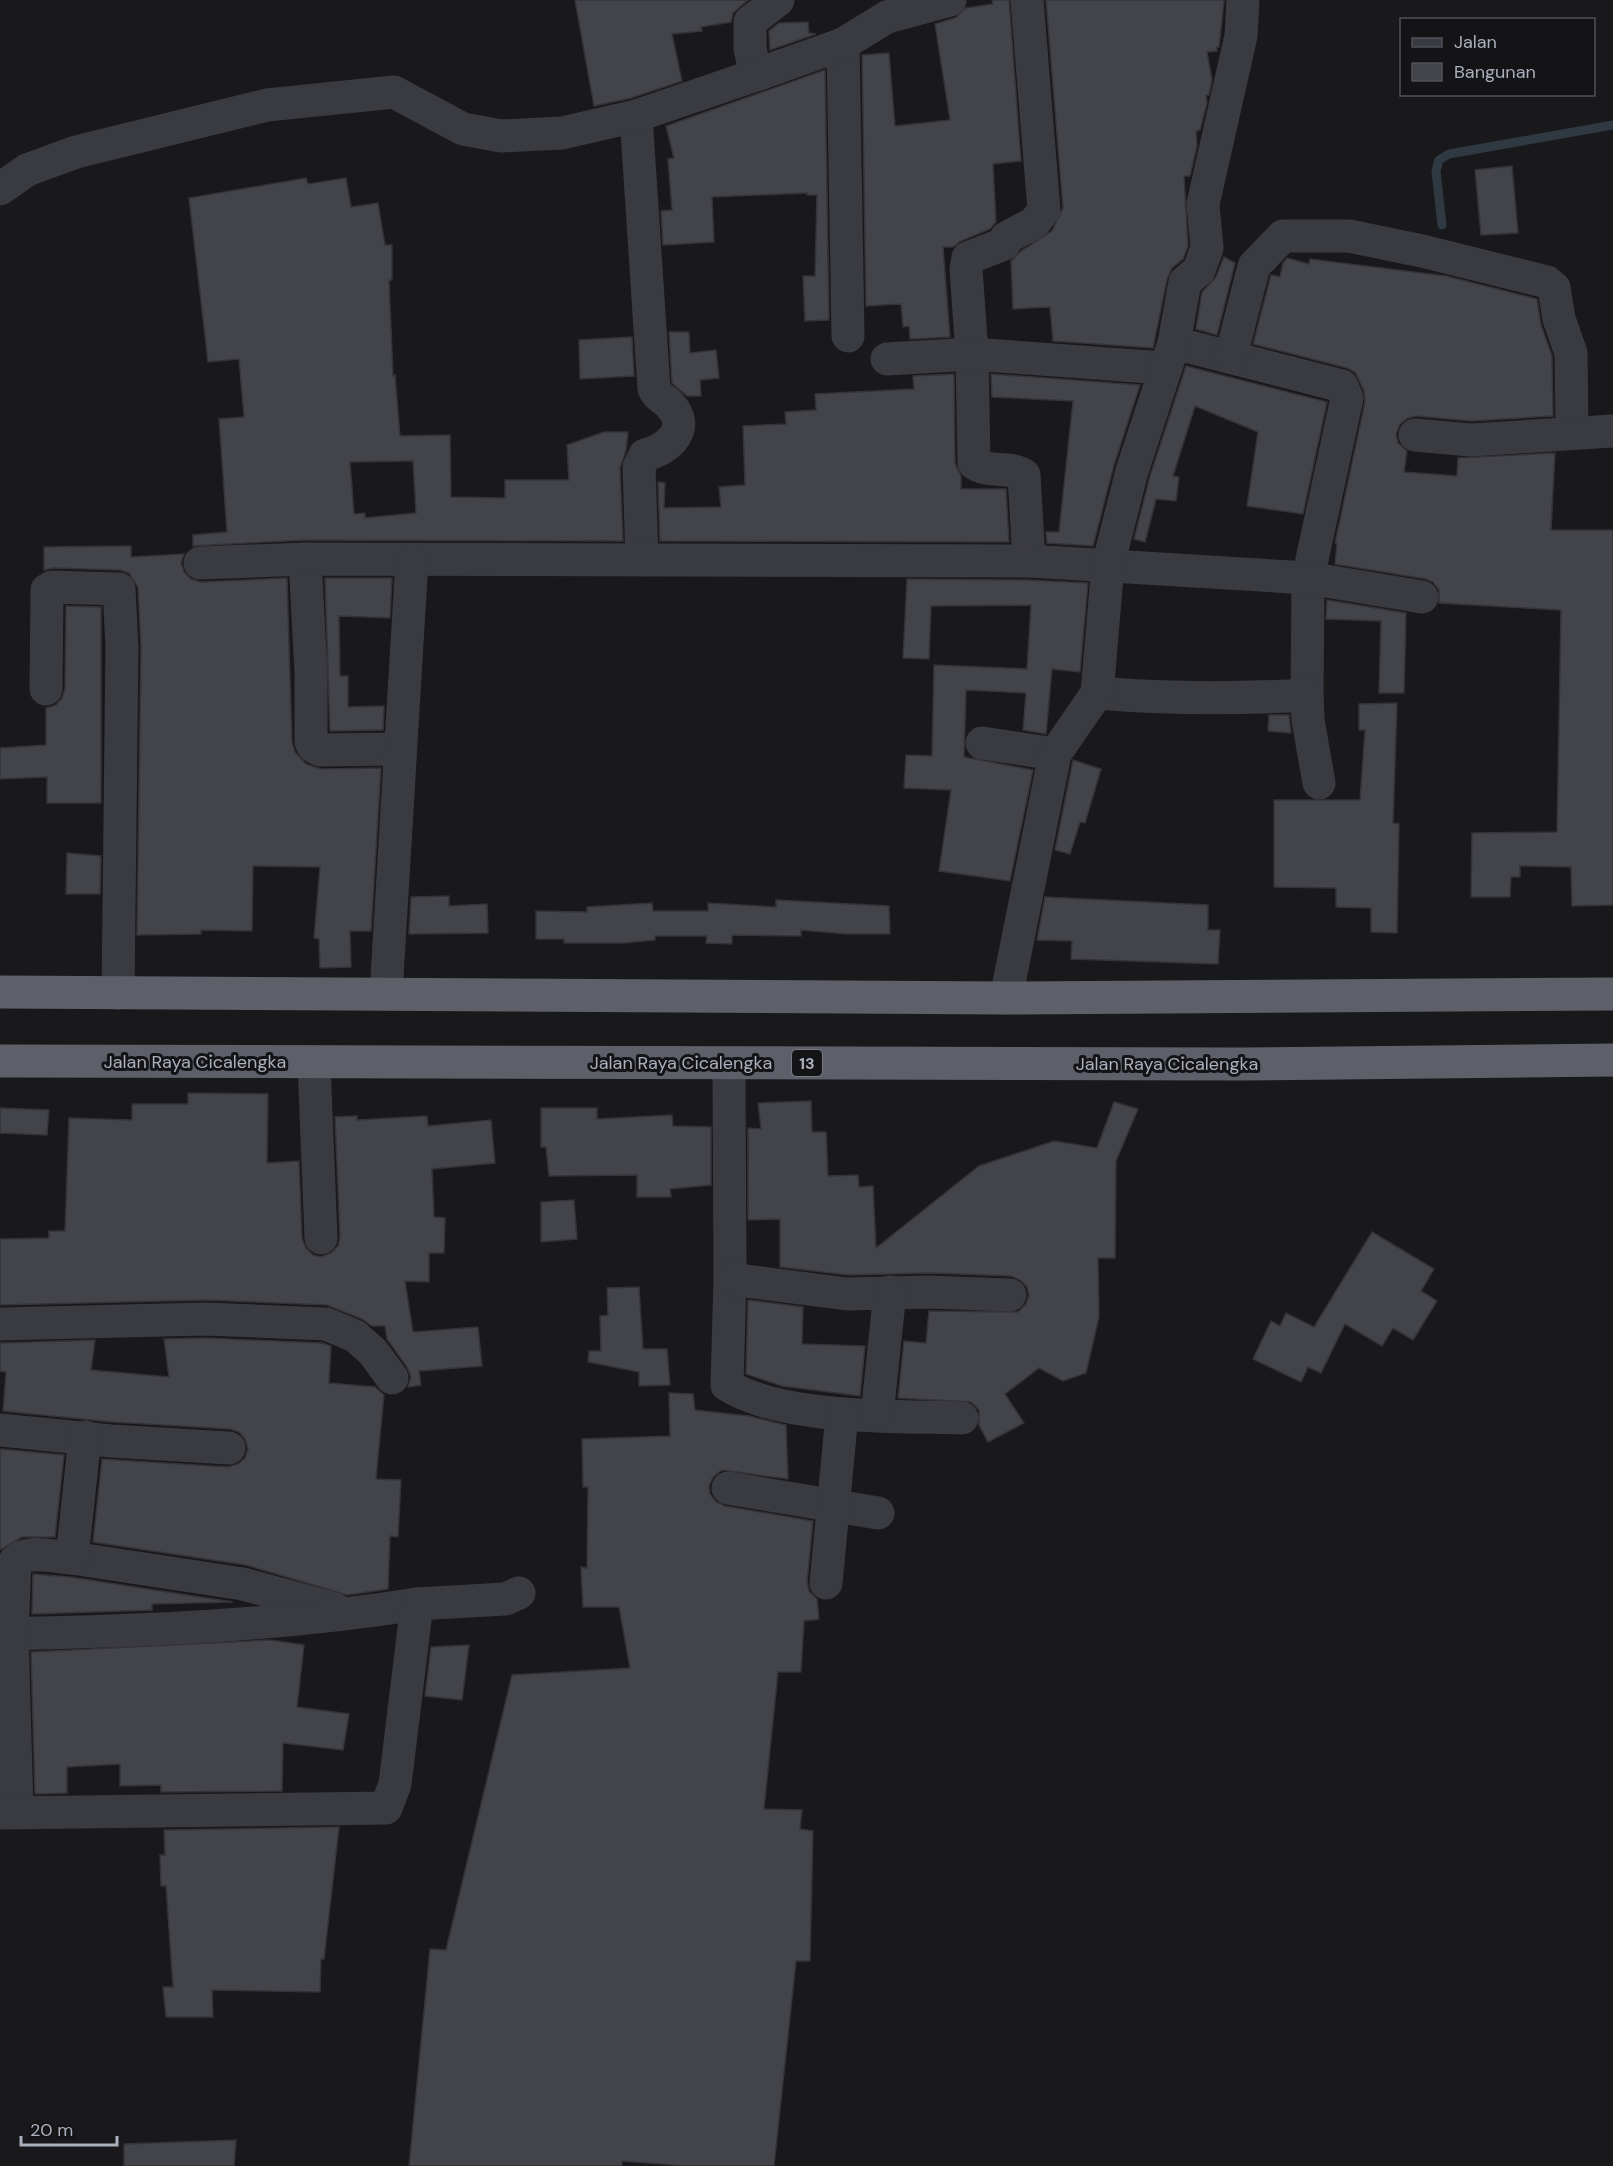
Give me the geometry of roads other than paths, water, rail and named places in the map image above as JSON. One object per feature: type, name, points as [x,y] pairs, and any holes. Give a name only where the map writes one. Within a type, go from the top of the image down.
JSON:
[{"type":"highway","points":[[0,992],[1006,998],[1613,994]]},
{"type":"highway","name":"Jalan Raya Cicalengka","points":[[0,1061],[1288,1064],[1613,1060]]},
{"type":"street","points":[[756,75],[750,49],[750,22],[778,0]]},
{"type":"street","points":[[0,189],[27,170],[76,152],[267,105],[394,92],[464,129],[501,136],[562,133],[636,116],[756,75],[843,44],[887,17],[950,0]]},
{"type":"street","points":[[1027,0],[1044,210],[1034,223],[1006,238],[1004,244],[968,258],[966,268],[972,354],[974,463],[979,468],[1016,470],[1024,475],[1029,561]]},
{"type":"street","points":[[1006,998],[1055,754],[1097,693],[1108,565],[1132,471],[1169,356],[1185,282],[1199,270],[1207,248],[1203,204],[1241,36],[1243,0]]},
{"type":"street","points":[[843,44],[848,336]]},
{"type":"street","points":[[636,116],[654,388],[656,394],[671,406],[677,416],[679,427],[675,438],[668,446],[645,455],[639,467],[642,560]]},
{"type":"street","points":[[1232,356],[1254,266],[1283,236],[1348,236],[1422,251],[1547,282],[1554,288],[1560,319],[1571,353],[1572,432]]},
{"type":"street","points":[[887,359],[972,354],[1232,356],[1342,386],[1345,391],[1345,410],[1308,578],[1308,720],[1320,783]]},
{"type":"street","points":[[1415,435],[1471,440],[1613,431]]},
{"type":"street","points":[[200,563],[305,559],[1029,561],[1308,578],[1422,597]]},
{"type":"street","points":[[305,559],[311,673],[311,742],[314,747],[321,750],[400,749]]},
{"type":"street","points":[[386,994],[412,561]]},
{"type":"street","points":[[46,689],[47,590],[52,587],[119,589],[122,647],[118,993]]},
{"type":"street","points":[[1097,693],[1212,700],[1307,695]]},
{"type":"street","points":[[982,743],[1055,754]]},
{"type":"street","points":[[314,1063],[321,1238]]},
{"type":"street","points":[[729,1063],[730,1279],[727,1385],[752,1397],[842,1414],[962,1418]]},
{"type":"street","points":[[730,1279],[847,1294],[890,1292],[1010,1295]]},
{"type":"street","points":[[877,1415],[890,1292]]},
{"type":"street","points":[[0,1324],[205,1319],[326,1324],[355,1336],[373,1352],[392,1378]]},
{"type":"street","points":[[826,1584],[842,1414]]},
{"type":"street","points":[[0,1430],[229,1448]]},
{"type":"street","points":[[72,1558],[85,1437]]},
{"type":"street","points":[[728,1488],[878,1513]]},
{"type":"street","points":[[355,1614],[243,1584],[72,1558],[21,1556],[15,1561],[6,1634],[9,1812],[386,1808],[395,1784],[417,1604]]},
{"type":"street","points":[[6,1634],[174,1630],[355,1614],[417,1604],[505,1599],[519,1593]]},
{"type":"waterway","points":[[1442,225],[1436,171],[1439,160],[1449,154],[1613,125]]}]
